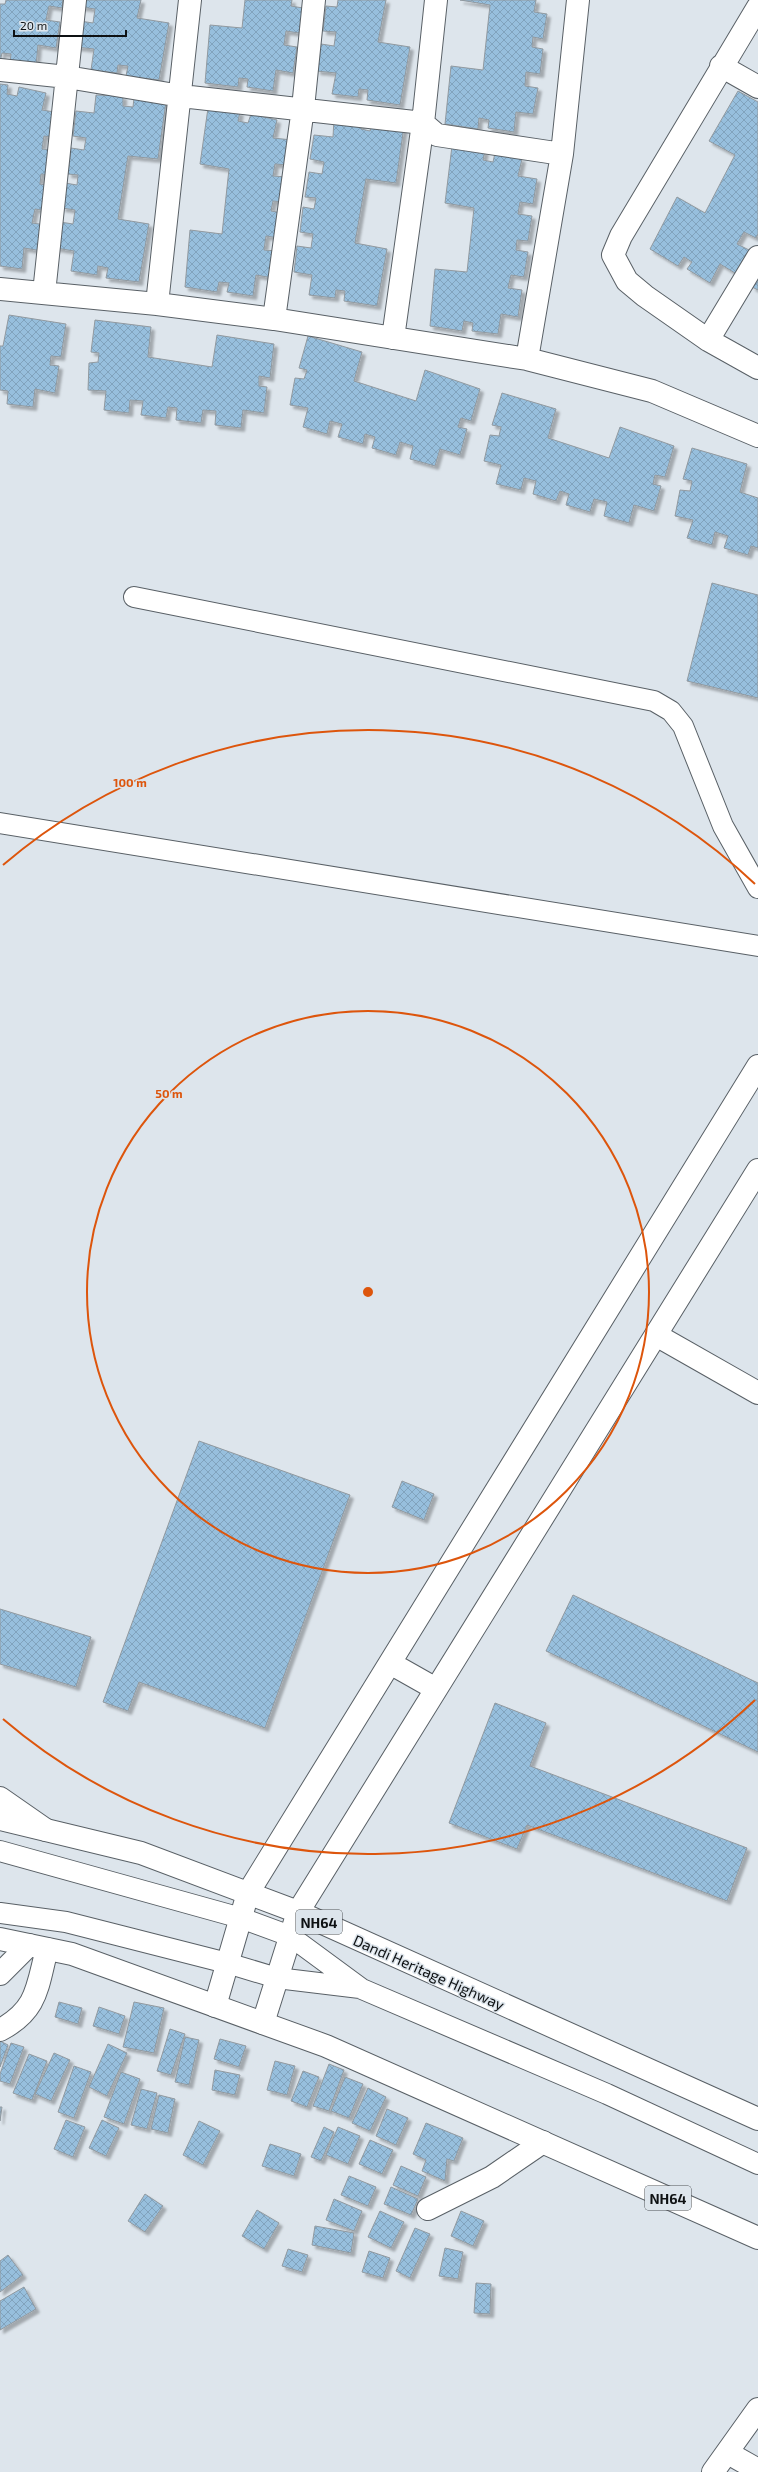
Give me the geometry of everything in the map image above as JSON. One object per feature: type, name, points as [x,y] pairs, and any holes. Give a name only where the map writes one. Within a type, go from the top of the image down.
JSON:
[{"type":"main road","points":[[44,292],[75,0]]},
{"type":"main road","points":[[156,304],[181,96],[190,0]]},
{"type":"main road","points":[[274,319],[303,108],[314,0]]},
{"type":"main road","points":[[393,338],[423,123],[436,0]]},
{"type":"main road","points":[[526,359],[562,154],[578,0]]},
{"type":"main road","points":[[758,6],[621,236],[613,255],[627,281],[708,340],[758,368]]},
{"type":"main road","points":[[722,66],[758,87]]},
{"type":"main road","points":[[0,70],[67,77],[181,96],[303,108],[423,123],[437,135],[562,154]]},
{"type":"main road","points":[[708,340],[758,257]]},
{"type":"main road","points":[[0,289],[44,292],[156,304],[274,319],[526,359],[652,391],[758,436]]},
{"type":"main road","points":[[215,2006],[248,1893],[758,1066]]},
{"type":"main road","points":[[263,2023],[298,1912],[758,1170]]},
{"type":"main road","points":[[656,1335],[758,1393]]},
{"type":"main road","points":[[390,1663],[436,1689]]},
{"type":"main road","points":[[0,1798],[46,1830]]},
{"type":"main road","name":"Dandi Heritage Highway","points":[[0,1819],[141,1853],[298,1912],[758,2119]]},
{"type":"main road","name":"NH64","points":[[0,1939],[72,1954],[326,2046],[758,2238]]},
{"type":"main road","points":[[0,1974],[38,1947]]},
{"type":"main road","points":[[0,2030],[15,2022],[32,2003],[38,1947]]},
{"type":"main road","points":[[428,2208],[492,2177],[542,2142]]},
{"type":"main road","points":[[713,2472],[758,2409]]},
{"type":"main road","points":[[733,2446],[758,2470]]},
{"type":"lane","points":[[134,598],[654,701],[671,711],[684,726],[724,826],[758,888]]},
{"type":"lane","points":[[0,824],[758,946]]},
{"type":"lane","points":[[0,1851],[241,1918],[290,1936],[362,1989],[606,2094],[758,2164]]},
{"type":"lane","points":[[0,1913],[66,1922],[227,1963],[277,1978],[362,1989]]},
{"type":"building","points":[[6,0],[63,0],[62,8],[49,6],[46,20],[60,22],[56,48],[38,45],[36,66],[10,62],[11,54],[2,53],[0,63],[0,4],[5,4]]},
{"type":"building","points":[[82,0],[141,0],[137,18],[169,23],[159,80],[126,76],[128,66],[118,65],[117,73],[91,70],[94,49],[76,47],[80,21],[93,23],[95,9],[81,7]]},
{"type":"building","points":[[245,0],[292,0],[291,6],[303,8],[299,33],[286,31],[284,45],[297,47],[293,73],[276,70],[273,91],[247,87],[248,79],[239,78],[238,87],[205,83],[210,25],[242,28]]},
{"type":"building","points":[[338,0],[386,0],[378,42],[410,47],[400,105],[367,100],[368,90],[359,89],[358,97],[332,94],[336,73],[317,71],[321,44],[334,46],[336,32],[323,31],[326,6],[337,7]]},
{"type":"building","points":[[460,0],[536,0],[534,12],[547,14],[543,39],[533,37],[532,47],[543,49],[540,74],[526,72],[525,86],[538,88],[533,114],[516,112],[514,132],[488,128],[489,120],[479,118],[478,129],[445,124],[451,66],[483,70],[490,5]]},
{"type":"building","points":[[0,84],[8,85],[7,94],[17,96],[19,87],[46,93],[42,110],[61,113],[57,138],[44,136],[42,149],[55,150],[52,175],[41,174],[40,184],[51,186],[48,211],[35,209],[32,223],[46,225],[42,251],[24,248],[22,269],[0,266]]},
{"type":"building","points":[[738,91],[758,102],[758,234],[756,238],[744,232],[737,244],[749,250],[735,273],[720,264],[710,283],[687,269],[692,262],[684,257],[678,266],[650,249],[677,197],[705,213],[735,155],[709,141]]},
{"type":"building","points":[[96,95],[123,96],[123,106],[133,107],[134,98],[166,102],[158,159],[128,156],[118,219],[149,224],[139,282],[106,278],[108,268],[98,266],[97,275],[71,271],[74,251],[56,248],[60,222],[73,224],[75,210],[62,208],[65,183],[77,185],[78,175],[68,174],[71,148],[84,150],[86,138],[73,136],[76,111],[94,113]]},
{"type":"building","points":[[208,108],[240,112],[238,121],[248,123],[251,114],[277,120],[273,138],[292,140],[288,165],[275,164],[273,176],[287,177],[283,202],[273,201],[271,211],[283,213],[279,238],[266,236],[264,250],[277,251],[273,278],[256,275],[253,296],[227,292],[229,283],[219,282],[217,292],[185,287],[190,230],[222,234],[229,169],[200,164]]},
{"type":"building","points":[[334,119],[361,120],[361,129],[370,131],[372,122],[404,126],[396,183],[366,179],[355,243],[387,249],[377,306],[344,301],[345,291],[336,290],[335,298],[309,295],[312,275],[294,272],[297,246],[311,248],[313,234],[300,232],[303,207],[314,209],[316,198],[305,197],[309,172],[322,174],[324,162],[310,159],[314,135],[333,137]]},
{"type":"building","points":[[452,146],[485,151],[483,160],[493,162],[495,153],[522,159],[518,176],[537,179],[533,204],[520,202],[518,214],[532,216],[528,241],[517,240],[516,250],[528,252],[524,277],[511,275],[508,288],[522,290],[518,317],[501,314],[498,334],[472,331],[473,323],[464,321],[462,331],[430,326],[435,269],[467,272],[474,208],[445,203]]},
{"type":"building","points":[[758,275],[758,290],[752,287]]},
{"type":"building","points":[[9,315],[66,324],[61,357],[51,356],[50,365],[59,366],[55,393],[35,389],[33,407],[7,404],[8,391],[0,390],[0,346],[3,346]]},
{"type":"building","points":[[95,320],[151,327],[148,357],[212,367],[217,335],[274,344],[270,378],[259,376],[259,386],[267,387],[264,413],[243,410],[241,428],[215,425],[216,411],[203,410],[201,423],[176,420],[177,408],[168,407],[166,418],[141,415],[143,401],[130,400],[129,413],[104,410],[106,391],[88,390],[89,363],[98,362],[99,353],[91,352]]},
{"type":"building","points":[[308,336],[362,352],[354,381],[416,401],[425,370],[480,389],[471,421],[461,418],[458,427],[467,429],[460,455],[440,449],[435,466],[410,459],[413,446],[400,442],[396,455],[372,448],[375,437],[365,434],[363,444],[338,437],[342,424],[330,421],[327,434],[303,427],[308,408],[290,405],[295,378],[304,379],[307,370],[299,368]]},
{"type":"building","points":[[502,393],[556,409],[548,438],[609,458],[620,427],[674,446],[665,477],[655,475],[653,484],[661,486],[654,511],[634,505],[629,523],[604,516],[607,502],[594,499],[590,512],[566,505],[569,494],[560,491],[556,501],[533,494],[536,481],[524,478],[521,490],[496,484],[501,465],[484,461],[490,435],[499,436],[501,427],[492,425]]},
{"type":"building","points":[[692,448],[747,464],[740,492],[758,498],[758,548],[751,546],[748,555],[724,548],[728,536],[715,532],[712,545],[687,538],[693,520],[675,516],[680,490],[690,491],[692,481],[683,479]]},
{"type":"building","points":[[712,583],[758,595],[758,698],[687,681]]},
{"type":"building","points":[[199,1441],[350,1495],[265,1728],[139,1682],[128,1711],[103,1702]]},
{"type":"building","points":[[402,1481],[434,1494],[424,1520],[392,1507]]},
{"type":"building","points":[[573,1595],[758,1683],[758,1752],[546,1651]]},
{"type":"building","points":[[0,1609],[91,1637],[76,1687],[0,1664]]},
{"type":"building","points":[[495,1703],[546,1723],[530,1766],[747,1848],[727,1901],[527,1825],[517,1849],[449,1823]]},
{"type":"building","points":[[59,2002],[82,2008],[78,2024],[55,2017]]},
{"type":"building","points":[[134,2002],[164,2008],[154,2053],[123,2047]]},
{"type":"building","points":[[99,2007],[125,2016],[119,2034],[93,2026]]},
{"type":"building","points":[[170,2029],[185,2034],[171,2075],[157,2071]]},
{"type":"building","points":[[185,2037],[199,2040],[189,2085],[175,2082]]},
{"type":"building","points":[[220,2039],[246,2046],[239,2067],[214,2059]]},
{"type":"building","points":[[0,2041],[8,2045],[0,2067]]},
{"type":"building","points":[[11,2043],[24,2047],[10,2084],[0,2081],[0,2074]]},
{"type":"building","points":[[108,2044],[127,2053],[107,2096],[89,2087]]},
{"type":"building","points":[[54,2053],[70,2060],[51,2101],[35,2094]]},
{"type":"building","points":[[29,2054],[47,2061],[32,2100],[13,2093]]},
{"type":"building","points":[[275,2061],[295,2066],[287,2095],[267,2090]]},
{"type":"building","points":[[329,2064],[344,2070],[329,2111],[313,2106]]},
{"type":"building","points":[[74,2066],[91,2072],[74,2118],[58,2112]]},
{"type":"building","points":[[215,2070],[240,2075],[235,2095],[212,2090]]},
{"type":"building","points":[[303,2071],[319,2077],[307,2107],[291,2101]]},
{"type":"building","points":[[121,2072],[140,2079],[124,2124],[104,2117]]},
{"type":"building","points":[[345,2077],[363,2084],[349,2118],[331,2111]]},
{"type":"building","points":[[368,2088],[386,2097],[370,2131],[352,2123]]},
{"type":"building","points":[[141,2089],[157,2093],[147,2129],[131,2125]]},
{"type":"building","points":[[159,2095],[175,2099],[168,2133],[151,2129]]},
{"type":"building","points":[[0,2107],[2,2107],[0,2121]]},
{"type":"building","points":[[387,2109],[408,2118],[396,2145],[376,2136]]},
{"type":"building","points":[[66,2120],[85,2127],[73,2157],[54,2149]]},
{"type":"building","points":[[102,2120],[119,2128],[106,2156],[89,2148]]},
{"type":"building","points":[[199,2121],[220,2131],[203,2165],[183,2155]]},
{"type":"building","points":[[426,2123],[463,2138],[454,2161],[447,2159],[445,2181],[422,2171],[426,2160],[413,2154]]},
{"type":"building","points":[[324,2127],[334,2132],[321,2161],[311,2157]]},
{"type":"building","points":[[338,2127],[360,2136],[348,2164],[326,2155]]},
{"type":"building","points":[[370,2140],[393,2150],[382,2174],[359,2164]]},
{"type":"building","points":[[270,2144],[301,2154],[294,2176],[262,2166]]},
{"type":"building","points":[[401,2166],[426,2177],[418,2196],[393,2185]]},
{"type":"building","points":[[349,2176],[376,2187],[368,2206],[341,2195]]},
{"type":"building","points":[[391,2187],[418,2199],[411,2215],[384,2204]]},
{"type":"building","points":[[145,2194],[163,2206],[145,2232],[128,2221]]},
{"type":"building","points":[[334,2199],[362,2211],[354,2231],[326,2220]]},
{"type":"building","points":[[257,2210],[279,2223],[264,2249],[242,2236]]},
{"type":"building","points":[[380,2211],[404,2222],[391,2248],[368,2237]]},
{"type":"building","points":[[461,2211],[484,2221],[473,2246],[451,2236]]},
{"type":"building","points":[[315,2226],[354,2233],[351,2253],[312,2245]]},
{"type":"building","points":[[415,2228],[430,2234],[410,2278],[396,2271]]},
{"type":"building","points":[[445,2248],[463,2252],[458,2279],[439,2276]]},
{"type":"building","points":[[288,2249],[308,2255],[302,2272],[282,2266]]},
{"type":"building","points":[[369,2251],[390,2258],[383,2278],[362,2272]]},
{"type":"building","points":[[8,2255],[23,2275],[0,2292],[0,2261]]},
{"type":"building","points":[[476,2283],[491,2284],[490,2314],[474,2313]]},
{"type":"building","points":[[24,2287],[36,2309],[0,2330],[0,2301]]}]
